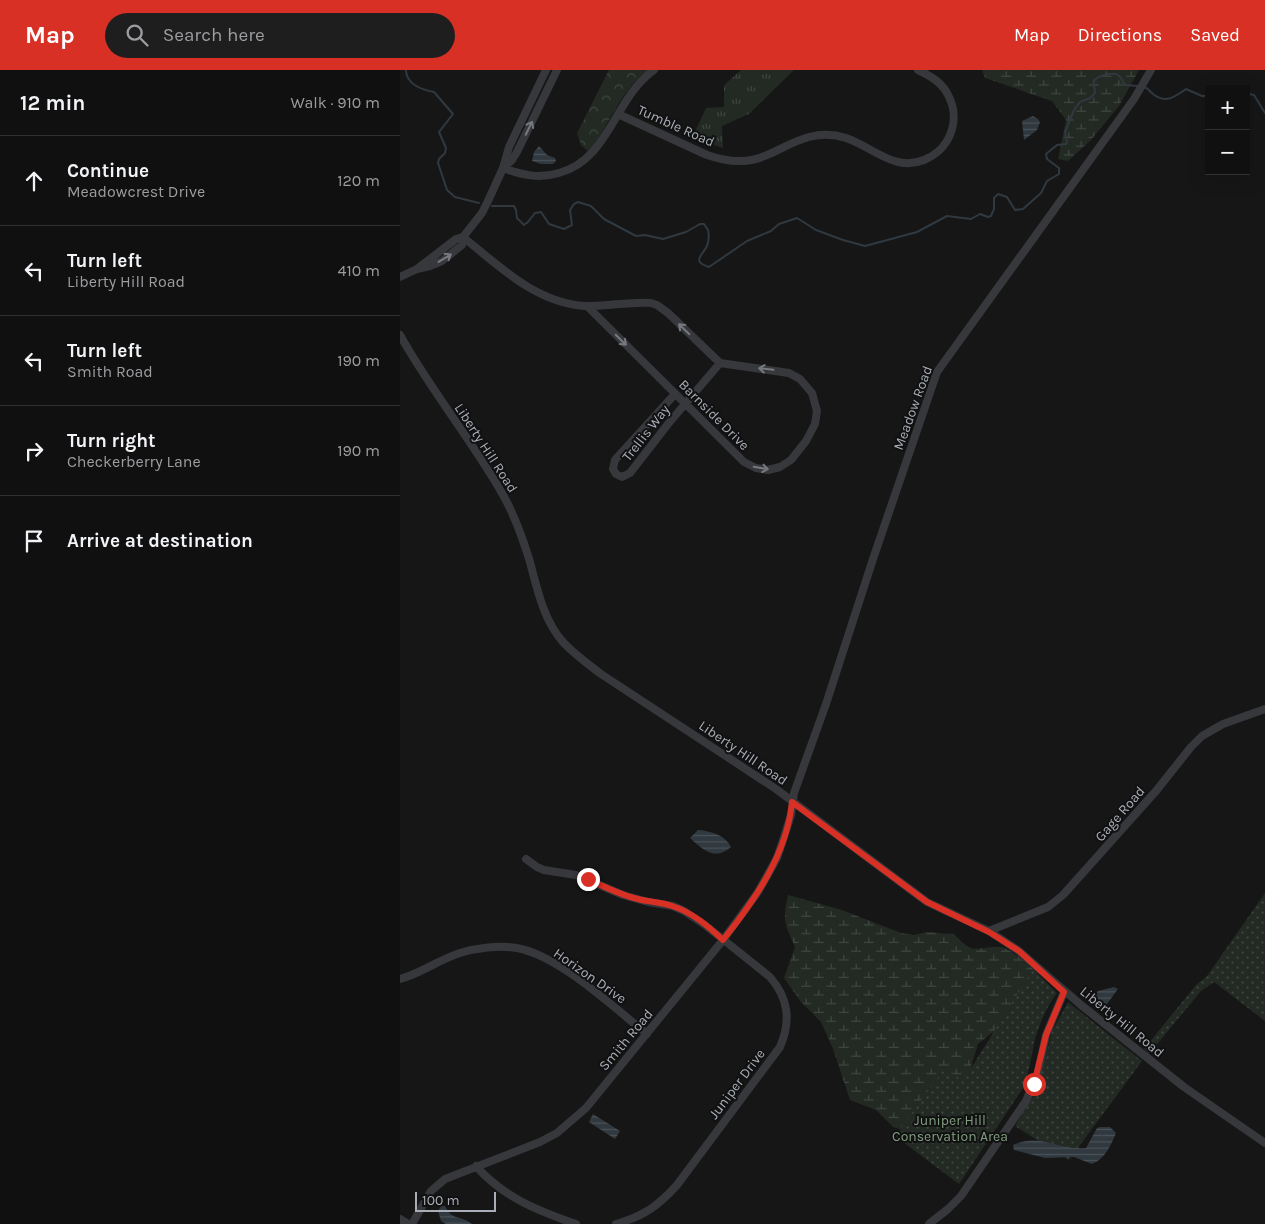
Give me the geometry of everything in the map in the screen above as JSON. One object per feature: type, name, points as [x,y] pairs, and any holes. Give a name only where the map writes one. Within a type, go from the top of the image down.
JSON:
[{"type":"street","points":[[400,278],[417,269],[456,239],[463,237],[482,213],[503,168],[508,147],[546,70]]},
{"type":"street","points":[[503,168],[512,160],[517,152],[557,70]]},
{"type":"street","points":[[503,168],[524,175],[553,175],[564,172],[580,163],[594,151],[638,83],[654,70]]},
{"type":"street","name":"Tumble Road","points":[[618,114],[707,156],[722,160],[754,160],[809,137],[832,135],[855,141],[887,159],[910,163],[925,160],[939,151],[948,138],[953,123],[953,107],[948,93],[938,81],[918,70]]},
{"type":"street","name":"Meadow Road","points":[[792,802],[937,372],[950,352],[1003,284],[1130,106],[1151,70]]},
{"type":"street","points":[[463,237],[527,287],[556,299],[587,306],[644,302],[657,305],[668,313],[720,363]]},
{"type":"street","name":"Barnside Drive","points":[[587,306],[740,459],[750,466],[762,469],[774,469],[786,464],[795,456],[810,435],[816,418],[816,405],[808,388],[800,379],[789,373],[720,363]]},
{"type":"street","name":"Liberty Hill Road","points":[[400,335],[504,496],[521,536],[537,591],[549,621],[563,642],[580,658],[792,802],[927,902],[989,932],[1019,951],[1064,992],[1184,1087],[1265,1143]]},
{"type":"street","name":"Trellis Way","points":[[675,394],[615,460],[613,469],[616,474],[622,477],[630,474],[720,363]]},
{"type":"street","name":"Gage Road","points":[[989,932],[1048,907],[1065,894],[1202,736],[1223,724],[1265,709]]},
{"type":"street","name":"Smith Road","points":[[410,1224],[435,1186],[451,1176],[540,1142],[557,1133],[586,1108],[723,940],[758,892],[777,858],[791,815],[792,802]]},
{"type":"street","name":"Juniper Drive","points":[[526,859],[544,870],[576,875],[623,895],[672,906],[695,918],[770,977],[784,998],[788,1023],[780,1047],[769,1063],[664,1199],[650,1211],[616,1224]]},
{"type":"street","name":"Horizon Drive","points":[[400,979],[418,974],[433,964],[459,953],[483,948],[516,948],[545,959],[562,969],[592,990],[647,1034]]},
{"type":"street","points":[[930,1224],[961,1196],[1026,1101],[1038,1072],[1046,1035],[1064,992]]},
{"type":"street","points":[[476,1166],[493,1184],[524,1204],[576,1224]]},
{"type":"street","points":[[400,1219],[410,1224]]},
{"type":"green space","points":[[609,70],[648,70],[630,87],[589,152],[581,145],[577,133]]},
{"type":"green space","points":[[741,70],[794,70],[749,114],[722,126],[723,148],[692,138],[706,108],[724,107],[724,85]]},
{"type":"green space","points":[[982,70],[1139,70],[1119,106],[1091,140],[1068,161],[1058,159],[1066,120],[1052,101],[985,78]]},
{"type":"green space","points":[[1265,893],[1265,1021],[1214,982],[1201,991],[1149,1054],[1144,1049],[1196,985],[1207,976]]},
{"type":"green space","points":[[788,895],[842,910],[901,933],[914,935],[926,932],[954,934],[971,948],[1004,948],[1020,958],[1038,974],[1047,992],[1012,1021],[993,1032],[978,1044],[971,1067],[984,1084],[919,1134],[893,1127],[876,1110],[850,1100],[833,1049],[821,1022],[801,1002],[784,978],[795,947],[785,917]]},
{"type":"green space","name":"Juniper Hill Conservation Area","points":[[1033,969],[1057,993],[1046,1010],[1038,1030],[1023,1088],[959,1184],[895,1136],[945,1068],[963,1081]]},
{"type":"green space","name":"Juniper Hill Conservation Area","points":[[1068,1002],[1142,1061],[1069,1160],[1015,1126],[1037,1089],[1052,1031]]},
{"type":"shaded area","points":[[1033,116],[1040,122],[1037,130],[1024,140],[1022,121]]},
{"type":"shaded area","points":[[539,146],[547,155],[555,158],[556,161],[553,164],[541,164],[532,161],[534,152]]},
{"type":"shaded area","points":[[698,830],[717,834],[725,839],[731,847],[720,853],[704,850],[690,838]]},
{"type":"shaded area","points":[[1114,987],[1118,989],[1104,1008],[1096,1006],[1094,996],[1098,991]]},
{"type":"shaded area","points":[[593,1114],[620,1131],[615,1139],[589,1122]]},
{"type":"shaded area","points":[[1110,1127],[1116,1133],[1110,1147],[1101,1159],[1092,1164],[1074,1157],[1045,1158],[1014,1150],[1013,1145],[1032,1140],[1067,1147],[1086,1148],[1097,1128]]},
{"type":"shaded area","points":[[441,1206],[445,1206],[454,1216],[472,1224],[446,1224],[441,1221],[438,1211]]},
{"type":"waterway","points":[[406,70],[412,83],[420,88],[434,92],[453,114],[439,132],[446,148],[438,163],[447,190],[455,197],[479,203]]},
{"type":"waterway","points":[[492,206],[514,206],[517,218],[524,225],[535,213],[541,212],[549,224],[564,229],[572,225],[570,210],[578,202],[591,206],[604,219],[636,236],[645,235],[663,239],[704,224],[709,236],[707,246],[699,260],[700,263],[709,267],[747,241],[771,231],[779,224],[797,218],[816,230],[865,246],[917,232],[947,216],[971,219],[980,214],[988,217],[991,216],[994,209],[994,198],[998,194],[1007,197],[1015,210],[1023,209],[1041,193],[1047,181],[1059,174],[1059,168],[1047,159],[1046,154],[1057,145],[1066,144],[1065,132],[1074,110],[1080,102],[1090,98],[1095,93],[1094,81],[1099,77],[1115,74],[1120,77],[1125,85],[1138,86]]},
{"type":"waterway","points":[[1143,87],[1162,99],[1174,97],[1186,89],[1205,96]]},
{"type":"waterway","points":[[1250,94],[1254,95],[1265,113]]},
{"type":"route","points":[[588,879],[635,899],[660,903],[684,911],[723,940],[758,892],[777,858],[791,815],[792,802],[927,902],[989,932],[1019,951],[1064,992],[1046,1035],[1034,1084]]}]
